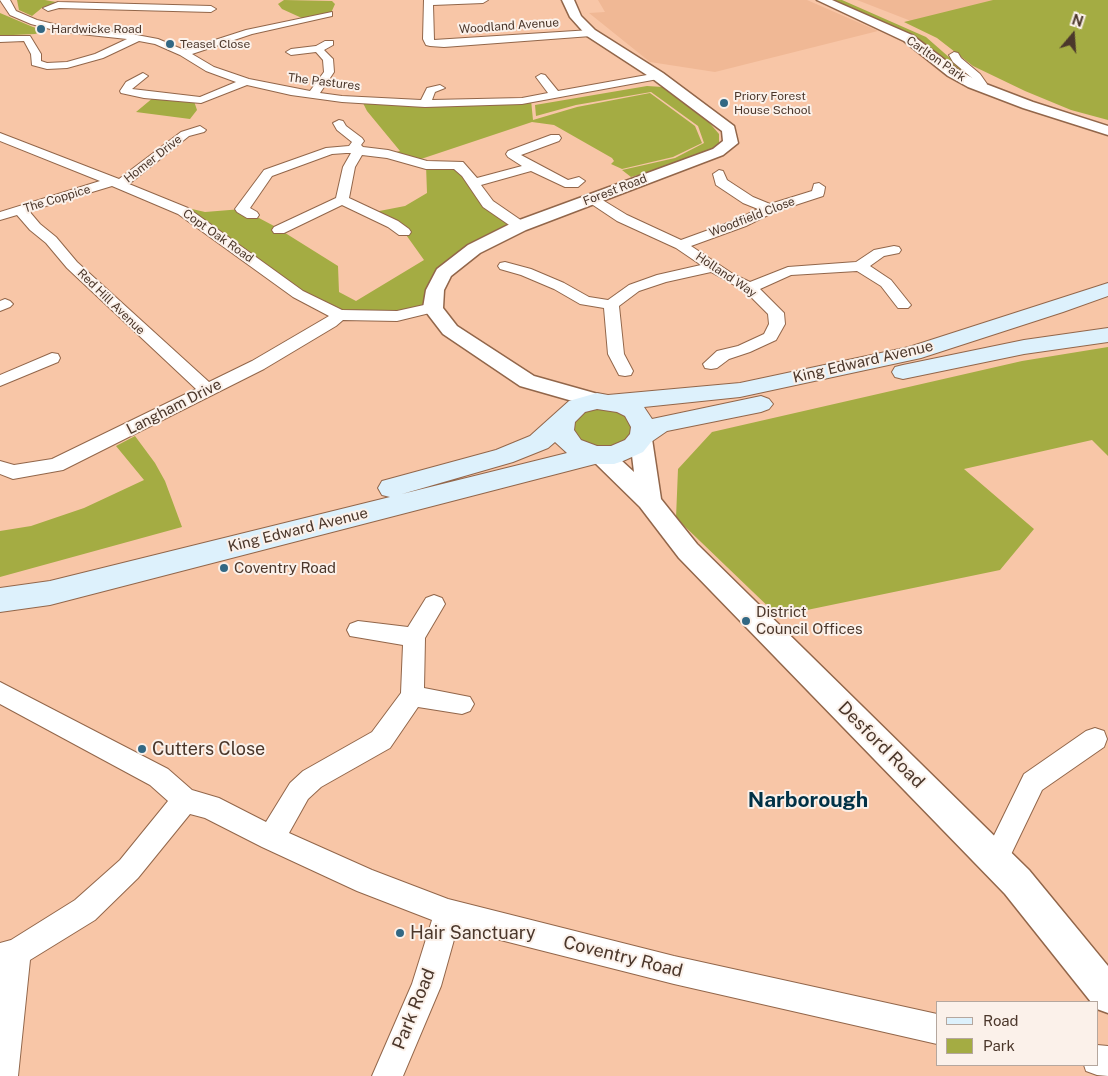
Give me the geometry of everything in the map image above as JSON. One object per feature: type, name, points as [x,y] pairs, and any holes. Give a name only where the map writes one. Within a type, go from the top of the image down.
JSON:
[{"type":"main road","name":"King Edward Avenue","points":[[0,599],[50,593],[119,569],[504,456],[539,442],[577,406],[604,401],[668,398],[740,390],[913,353],[1047,311],[1108,289]]},
{"type":"main road","name":"King Edward Avenue","points":[[119,569],[598,455],[625,452],[659,425],[679,420],[1024,347],[1108,335]]},
{"type":"main road","points":[[604,401],[628,408],[640,418],[644,427],[642,438]]},
{"type":"main road","name":"King Edward Avenue","points":[[564,420],[562,430],[565,438],[572,446],[598,455]]},
{"type":"street","points":[[429,2],[482,0]]},
{"type":"street","name":"Forest Road","points":[[433,308],[435,290],[443,274],[474,249],[520,226],[718,152],[731,143],[729,129],[658,76],[591,33],[576,17],[568,0]]},
{"type":"street","name":"Carlton Park","points":[[824,0],[908,38],[953,73],[974,84],[1028,105],[1108,131]]},
{"type":"street","name":"Carlton Park","points":[[847,0],[918,30]]},
{"type":"street","name":"Woodland Avenue","points":[[429,2],[429,42],[444,44],[591,33]]},
{"type":"street","name":"The Pastures","points":[[4,5],[22,18],[62,29],[97,32],[158,42],[184,53],[210,69],[246,82],[313,95],[362,101],[425,104],[484,103],[556,96],[658,76]]},
{"type":"street","points":[[55,5],[212,9]]},
{"type":"street","points":[[97,32],[114,20],[122,8]]},
{"type":"street","points":[[290,13],[304,20]]},
{"type":"street","points":[[184,53],[249,32],[329,14]]},
{"type":"street","points":[[2,39],[27,38],[38,35]]},
{"type":"street","points":[[27,38],[36,54],[36,63],[41,67],[67,65],[98,56],[138,38]]},
{"type":"street","points":[[291,52],[318,49],[329,43]]},
{"type":"street","points":[[313,95],[329,72],[328,59],[318,49]]},
{"type":"street","points":[[950,51],[982,84]]},
{"type":"street","name":"Carlton Park","points":[[950,51],[975,69],[1011,87],[1108,123]]},
{"type":"street","points":[[143,76],[120,91],[202,103],[246,82]]},
{"type":"street","points":[[547,80],[556,96]]},
{"type":"street","points":[[425,104],[431,89]]},
{"type":"street","points":[[339,123],[341,128],[358,141],[355,146],[359,150]]},
{"type":"street","name":"Homer Drive","points":[[117,183],[183,131],[200,130]]},
{"type":"street","name":"Copt Oak Road","points":[[0,136],[182,211],[298,294],[339,316],[397,316],[433,308]]},
{"type":"street","points":[[555,138],[512,154],[532,167],[565,183],[573,184],[579,181]]},
{"type":"street","points":[[342,200],[349,168],[359,150]]},
{"type":"street","points":[[252,215],[242,209],[268,173],[330,151],[359,150],[388,154],[426,165],[459,165],[467,173],[488,204],[520,226]]},
{"type":"street","points":[[473,183],[505,176],[532,167]]},
{"type":"street","points":[[719,174],[721,182],[748,200],[769,209]]},
{"type":"street","name":"The Coppice","points":[[0,216],[117,183]]},
{"type":"street","name":"Woodfield Close","points":[[681,245],[712,232],[741,223],[769,209],[821,192]]},
{"type":"street","name":"Holland Way","points":[[591,199],[622,218],[681,245],[750,288],[776,313],[777,324],[770,337],[723,356],[711,364]]},
{"type":"street","points":[[279,230],[342,200]]},
{"type":"street","points":[[342,200],[393,224],[404,232]]},
{"type":"street","name":"Red Hill Avenue","points":[[20,211],[51,240],[72,265],[206,389]]},
{"type":"street","points":[[860,266],[876,249],[894,250]]},
{"type":"street","points":[[505,266],[526,272],[559,286],[585,301],[611,305],[634,288],[662,278],[714,267]]},
{"type":"street","points":[[750,288],[788,271],[860,266],[886,283],[903,305]]},
{"type":"street","points":[[611,305],[616,354],[625,371]]},
{"type":"street","points":[[433,308],[450,330],[527,381],[604,401]]},
{"type":"street","name":"Langham Drive","points":[[0,467],[13,472],[56,465],[136,427],[206,389],[258,365],[339,316]]},
{"type":"street","points":[[0,381],[32,374],[52,358]]},
{"type":"street","points":[[527,381],[539,397],[564,420]]},
{"type":"street","points":[[642,438],[649,501]]},
{"type":"street","name":"Desford Road","points":[[598,455],[649,501],[688,551],[1017,882],[1108,995]]},
{"type":"street","points":[[271,838],[299,791],[312,779],[381,740],[412,696],[414,636],[434,604]]},
{"type":"street","points":[[358,630],[414,636]]},
{"type":"street","name":"Coventry Road","points":[[0,692],[159,777],[185,800],[210,807],[271,838],[367,881],[448,913],[674,970],[936,1029]]},
{"type":"street","points":[[412,696],[462,704]]},
{"type":"street","points":[[995,860],[1033,782],[1095,739]]},
{"type":"street","points":[[3,1076],[9,954],[85,910],[129,869],[185,800]]},
{"type":"street","name":"Park Road","points":[[387,1076],[426,986],[448,913]]},
{"type":"shaded area","points":[[598,0],[807,0],[878,31],[715,72],[650,62],[589,13],[605,12]]},
{"type":"shaded area","points":[[857,0],[999,0],[911,21]]},
{"type":"green space","points":[[17,0],[56,2],[55,5],[43,7],[32,16],[19,10]]},
{"type":"green space","points":[[284,0],[332,1],[335,4],[331,13],[304,19],[282,9],[278,4]]},
{"type":"green space","points":[[829,0],[842,0],[926,37],[975,80],[948,64],[911,35]]},
{"type":"green space","points":[[993,0],[1108,0],[1108,120],[1071,110],[1025,91],[973,66],[937,38],[904,22]]},
{"type":"green space","points":[[0,13],[33,27],[46,31],[0,38]]},
{"type":"green space","points":[[647,86],[663,87],[670,90],[702,114],[719,134],[719,143],[712,149],[682,163],[631,177],[622,170],[675,158],[704,143],[698,126],[651,92],[576,105],[536,116],[535,105]]},
{"type":"green space","points":[[650,93],[695,126],[702,143],[673,157],[622,169],[611,164],[614,161],[612,158],[554,125],[532,122],[415,161],[388,154],[400,151],[367,111],[362,101],[531,100],[533,120],[577,107]]},
{"type":"green space","points":[[154,97],[194,101],[197,110],[190,119],[136,112]]},
{"type":"green space","points":[[450,164],[520,226],[443,273],[433,308],[397,316],[339,315],[183,211],[192,209],[205,212],[242,209],[274,226],[338,266],[339,292],[356,301],[424,260],[404,232],[369,213],[405,206],[427,193],[426,165]]},
{"type":"green space","points":[[1108,347],[1108,456],[1092,440],[964,469],[1034,529],[1000,570],[778,616],[676,518],[678,469],[712,432],[1022,361]]},
{"type":"green space","points":[[604,406],[629,416],[633,435],[620,445],[599,448],[580,441],[574,435],[572,420],[577,414]]},
{"type":"green space","points":[[135,436],[155,463],[165,481],[182,527],[0,577],[0,531],[31,526],[84,508],[144,480],[116,446]]},
{"type":"place","name":"Hardwicke Road","points":[[41,29]]},
{"type":"place","name":"Teasel Close","points":[[170,44]]},
{"type":"place","name":"Priory Forest House School","points":[[724,103]]},
{"type":"place","name":"Coventry Road","points":[[224,568]]},
{"type":"place","name":"District Council Offices","points":[[746,621]]},
{"type":"place","name":"Cutters Close","points":[[142,749]]},
{"type":"place","name":"Hair Sanctuary","points":[[400,933]]},
{"type":"district","name":"Narborough","points":[[808,801]]}]
